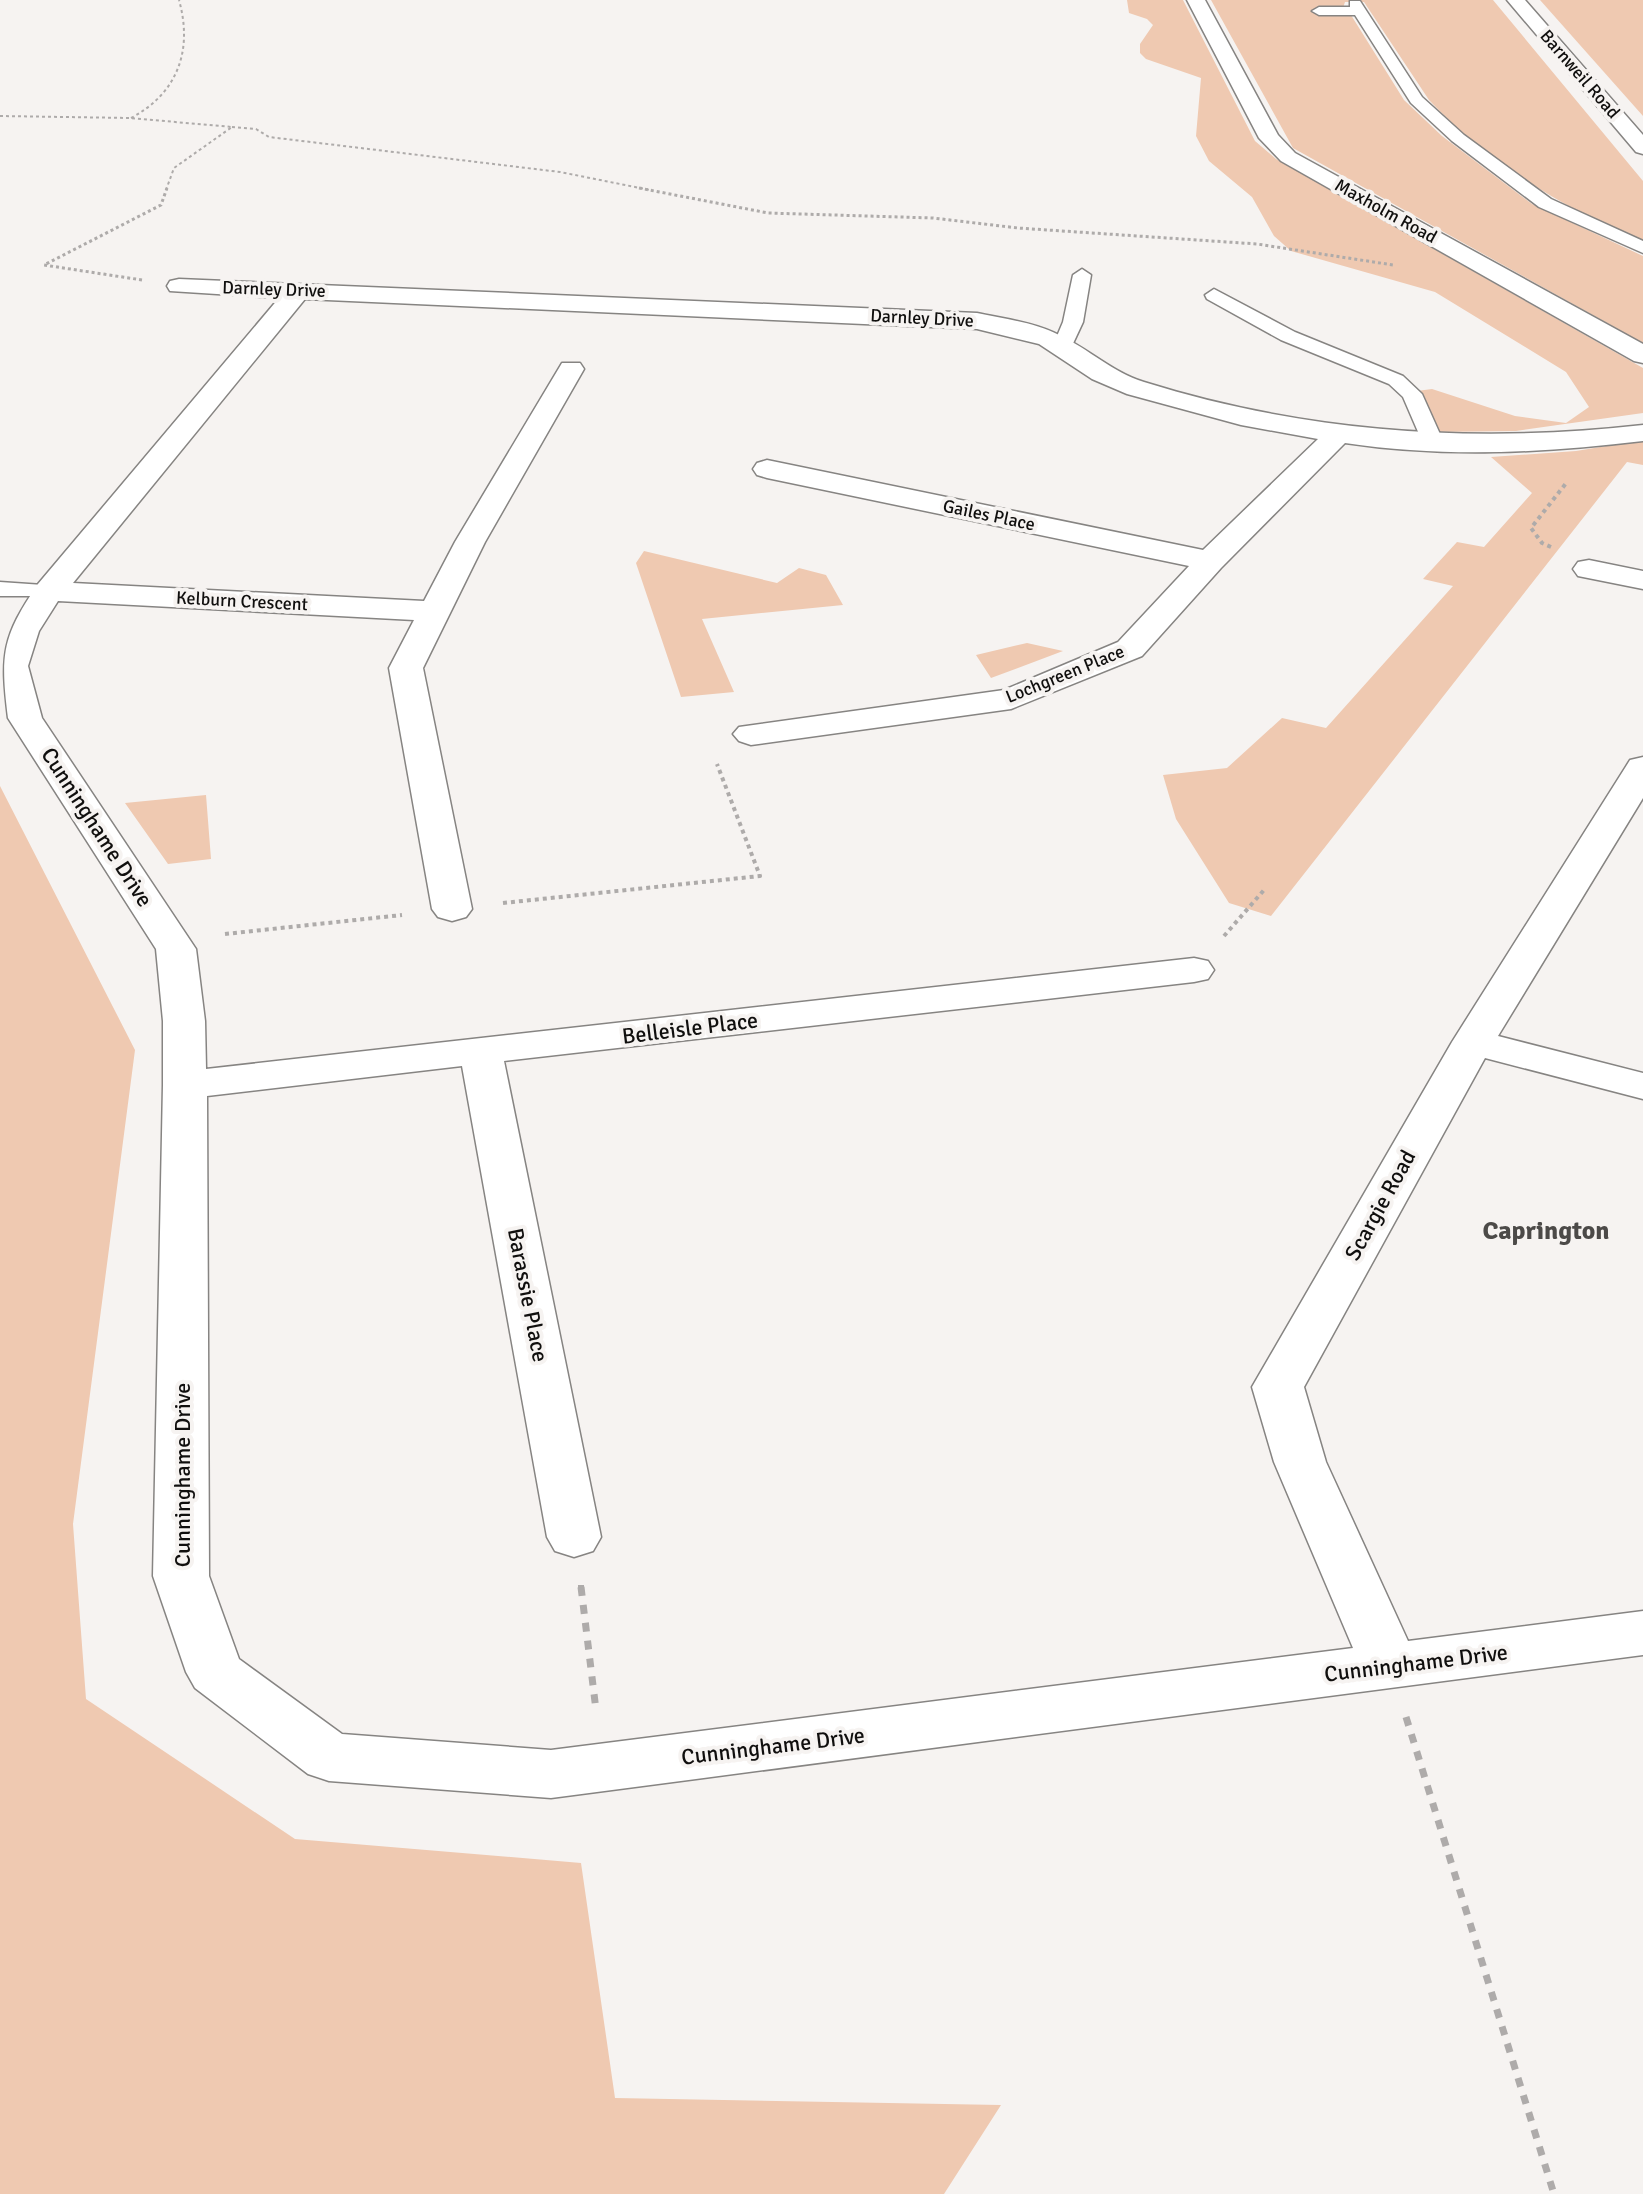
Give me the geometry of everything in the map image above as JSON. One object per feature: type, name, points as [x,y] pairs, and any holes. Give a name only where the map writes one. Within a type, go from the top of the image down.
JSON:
[{"type":"street","name":"Maxholm Road","points":[[1196,0],[1269,138],[1288,157],[1643,355]]},
{"type":"street","name":"Barnweil Road","points":[[1516,0],[1643,148]]},
{"type":"street","name":"Darnley Drive","points":[[179,286],[977,321],[1046,338],[1118,383],[1224,413],[1338,435],[1433,443],[1579,442],[1643,433]]},
{"type":"street","name":"Cunninghame Drive","points":[[299,290],[49,591],[23,631],[11,666],[25,718],[176,949],[184,1021],[185,1085],[181,1576],[215,1672],[329,1757],[551,1774],[1643,1633]]},
{"type":"street","points":[[452,909],[406,668],[470,542],[571,369]]},
{"type":"street","name":"Lochgreen Place","points":[[751,734],[1011,699],[1130,649],[1210,561],[1338,435]]},
{"type":"street","name":"Gailes Place","points":[[767,469],[1210,561]]},
{"type":"street","points":[[1589,569],[1643,580]]},
{"type":"street","name":"Kelburn Crescent","points":[[49,591],[435,611]]},
{"type":"street","name":"Scargie Road","points":[[1390,1666],[1300,1462],[1278,1387],[1473,1042],[1643,768]]},
{"type":"street","name":"Belleisle Place","points":[[185,1085],[1194,970]]},
{"type":"street","points":[[1473,1042],[1643,1086]]},
{"type":"street","name":"Barassie Place","points":[[481,1052],[574,1537]]},
{"type":"lane","points":[[1319,11],[1357,7],[1416,100],[1458,138],[1545,203],[1643,248]]},
{"type":"lane","points":[[1062,348],[1073,322],[1082,275]]},
{"type":"lane","points":[[1214,295],[1288,336],[1396,380],[1412,394],[1433,443]]},
{"type":"lane","points":[[0,589],[49,591]]},
{"type":"path","points":[[130,118],[150,110],[175,83],[186,43],[179,0]]},
{"type":"path","points":[[0,116],[130,118],[256,129],[269,137],[560,172],[768,213],[933,218],[1018,228],[1257,244],[1402,266]]},
{"type":"path","points":[[179,286],[44,265],[161,205],[174,168],[232,127]]},
{"type":"path","points":[[1579,442],[1591,452],[1531,528],[1542,543],[1589,569]]},
{"type":"path","points":[[171,940],[760,876],[708,741],[751,734]]},
{"type":"path","points":[[1194,970],[1264,890]]},
{"type":"path","points":[[574,1537],[604,1768]]},
{"type":"path","points":[[1390,1666],[1554,2194]]},
{"type":"shaded area","points":[[1127,0],[1183,0],[1255,141],[1276,159],[1643,368],[1643,413],[1516,431],[1434,432],[1417,391],[1432,389],[1515,416],[1566,423],[1589,407],[1566,372],[1435,292],[1291,251],[1274,236],[1252,197],[1209,161],[1196,136],[1201,78],[1146,59],[1140,53],[1140,44],[1153,25],[1147,19],[1129,13]]},
{"type":"shaded area","points":[[1211,0],[1493,0],[1643,181],[1643,243],[1556,199],[1476,144],[1429,100],[1364,2],[1345,2],[1343,8],[1313,9],[1316,13],[1351,15],[1404,100],[1442,136],[1532,204],[1643,256],[1643,343],[1293,148]]},
{"type":"shaded area","points":[[1540,0],[1643,0],[1643,116]]},
{"type":"shaded area","points":[[1643,440],[1643,465],[1627,462],[1271,916],[1229,903],[1176,819],[1163,775],[1227,768],[1282,718],[1326,728],[1453,586],[1423,579],[1457,542],[1484,547],[1532,493],[1491,457],[1576,451]]},
{"type":"shaded area","points":[[644,551],[777,583],[799,568],[826,575],[843,605],[702,619],[734,692],[681,697],[636,563]]},
{"type":"shaded area","points":[[1027,643],[1063,651],[991,678],[976,655]]},
{"type":"shaded area","points":[[0,786],[135,1050],[73,1524],[86,1699],[295,1839],[581,1863],[615,2098],[1001,2105],[944,2194],[0,2194]]},
{"type":"shaded area","points":[[206,795],[211,859],[168,864],[125,803]]},
{"type":"district","name":"Caprington","points":[[1546,1231]]}]
